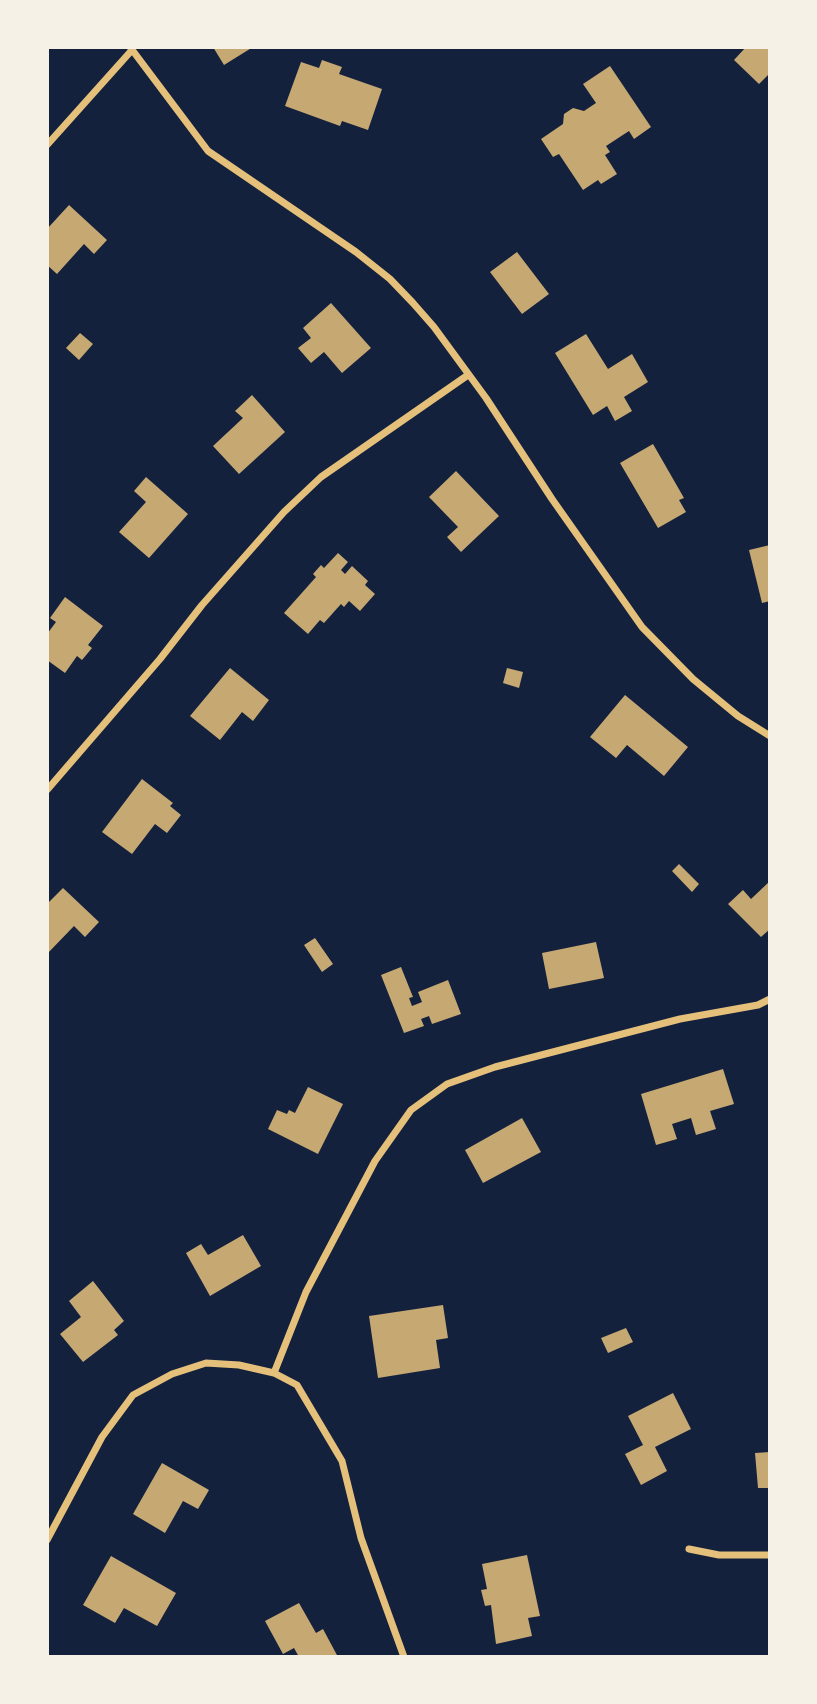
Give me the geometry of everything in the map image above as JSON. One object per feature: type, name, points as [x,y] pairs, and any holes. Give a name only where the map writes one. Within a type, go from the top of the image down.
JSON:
[{"type":"street","points":[[47,145],[131,49],[190,130],[213,156],[390,278],[434,327],[642,626],[693,679],[738,716],[770,736]]},
{"type":"street","points":[[47,790],[284,512],[321,477],[468,375]]},
{"type":"street","points":[[274,1373],[313,1280],[375,1161],[411,1111],[447,1084],[495,1067],[680,1019],[758,1005],[770,999]]},
{"type":"street","points":[[47,1540],[102,1437],[133,1395],[172,1374],[206,1363],[239,1364],[274,1373],[297,1385],[342,1461],[361,1538],[404,1657]]},
{"type":"street","points":[[689,1549],[719,1555],[770,1555]]},
{"type":"building","points":[[213,47],[253,47],[224,65]]},
{"type":"building","points":[[746,47],[770,47],[770,73],[759,84],[734,60]]},
{"type":"building","points":[[322,60],[342,67],[339,74],[382,89],[368,130],[342,121],[340,126],[285,106],[301,62],[319,68]]},
{"type":"building","points":[[610,66],[651,127],[634,139],[629,131],[606,146],[610,152],[605,155],[617,174],[601,184],[598,180],[583,190],[559,154],[553,157],[541,139],[563,124],[564,114],[573,108],[584,111],[596,103],[583,84]]},
{"type":"building","points":[[69,205],[107,240],[94,254],[84,244],[57,274],[47,265],[47,229]]},
{"type":"building","points":[[517,252],[549,294],[522,314],[490,272]]},
{"type":"building","points":[[331,303],[371,348],[342,373],[324,352],[311,363],[298,348],[311,338],[303,328]]},
{"type":"building","points":[[80,333],[93,344],[79,360],[66,348]]},
{"type":"building","points":[[586,334],[608,369],[632,354],[648,382],[624,397],[632,411],[615,421],[607,406],[593,415],[555,353]]},
{"type":"building","points":[[252,395],[285,432],[239,474],[213,446],[243,418],[235,411]]},
{"type":"building","points":[[653,444],[684,498],[679,500],[686,512],[658,528],[620,463]]},
{"type":"building","points":[[456,471],[499,516],[461,552],[447,537],[458,527],[429,497]]},
{"type":"building","points":[[146,477],[188,514],[149,558],[119,532],[146,502],[134,491]]},
{"type":"building","points":[[770,545],[770,601],[762,603],[749,550]]},
{"type":"building","points":[[338,553],[348,562],[341,570],[345,574],[352,566],[368,581],[365,585],[375,594],[360,611],[349,601],[344,607],[341,604],[324,623],[320,620],[308,634],[284,613],[316,577],[313,574],[321,565],[324,568]]},
{"type":"building","points":[[65,597],[103,626],[88,645],[92,648],[82,660],[77,656],[65,673],[47,660],[47,634],[56,622],[50,618]]},
{"type":"building","points":[[230,668],[269,700],[253,721],[242,712],[220,740],[190,716]]},
{"type":"building","points":[[507,668],[523,672],[519,688],[503,683]]},
{"type":"building","points":[[625,695],[688,747],[664,776],[627,745],[616,758],[590,737]]},
{"type":"building","points":[[142,779],[173,803],[170,806],[181,815],[167,833],[155,824],[132,854],[102,832]]},
{"type":"building","points":[[679,864],[699,884],[692,892],[672,871]]},
{"type":"building","points":[[770,881],[770,929],[761,937],[728,904],[743,890],[751,899]]},
{"type":"building","points":[[63,888],[99,922],[85,937],[74,926],[47,954],[47,904]]},
{"type":"building","points":[[315,938],[333,964],[322,972],[304,945]]},
{"type":"building","points":[[596,942],[604,978],[549,989],[542,953]]},
{"type":"building","points":[[401,967],[413,997],[409,998],[412,1006],[422,1002],[418,992],[448,980],[461,1014],[432,1024],[429,1016],[421,1019],[424,1026],[404,1033],[381,975]]},
{"type":"building","points":[[723,1069],[734,1104],[710,1111],[716,1129],[696,1135],[691,1118],[672,1124],[677,1139],[656,1145],[641,1094]]},
{"type":"building","points":[[308,1087],[343,1104],[318,1154],[268,1129],[277,1110],[287,1114],[289,1110],[295,1113]]},
{"type":"building","points":[[522,1118],[541,1152],[483,1183],[465,1150]]},
{"type":"building","points":[[243,1235],[261,1266],[210,1296],[186,1253],[201,1244],[208,1255]]},
{"type":"building","points":[[93,1281],[124,1321],[114,1330],[118,1335],[83,1362],[60,1334],[81,1317],[69,1301]]},
{"type":"building","points":[[443,1305],[448,1338],[436,1340],[440,1368],[378,1378],[369,1316]]},
{"type":"building","points":[[626,1328],[633,1342],[608,1353],[601,1338]]},
{"type":"building","points":[[673,1393],[691,1429],[655,1447],[667,1471],[641,1485],[625,1454],[643,1445],[628,1416]]},
{"type":"building","points":[[770,1452],[770,1488],[758,1488],[755,1453]]},
{"type":"building","points":[[162,1463],[209,1490],[198,1509],[183,1501],[165,1533],[133,1514]]},
{"type":"building","points":[[527,1555],[540,1616],[528,1618],[532,1636],[496,1644],[491,1605],[485,1606],[481,1590],[487,1589],[482,1564]]},
{"type":"building","points":[[111,1556],[176,1593],[157,1626],[124,1608],[115,1623],[83,1605]]},
{"type":"building","points":[[299,1603],[316,1633],[323,1629],[338,1657],[299,1657],[294,1648],[283,1654],[265,1621]]}]
